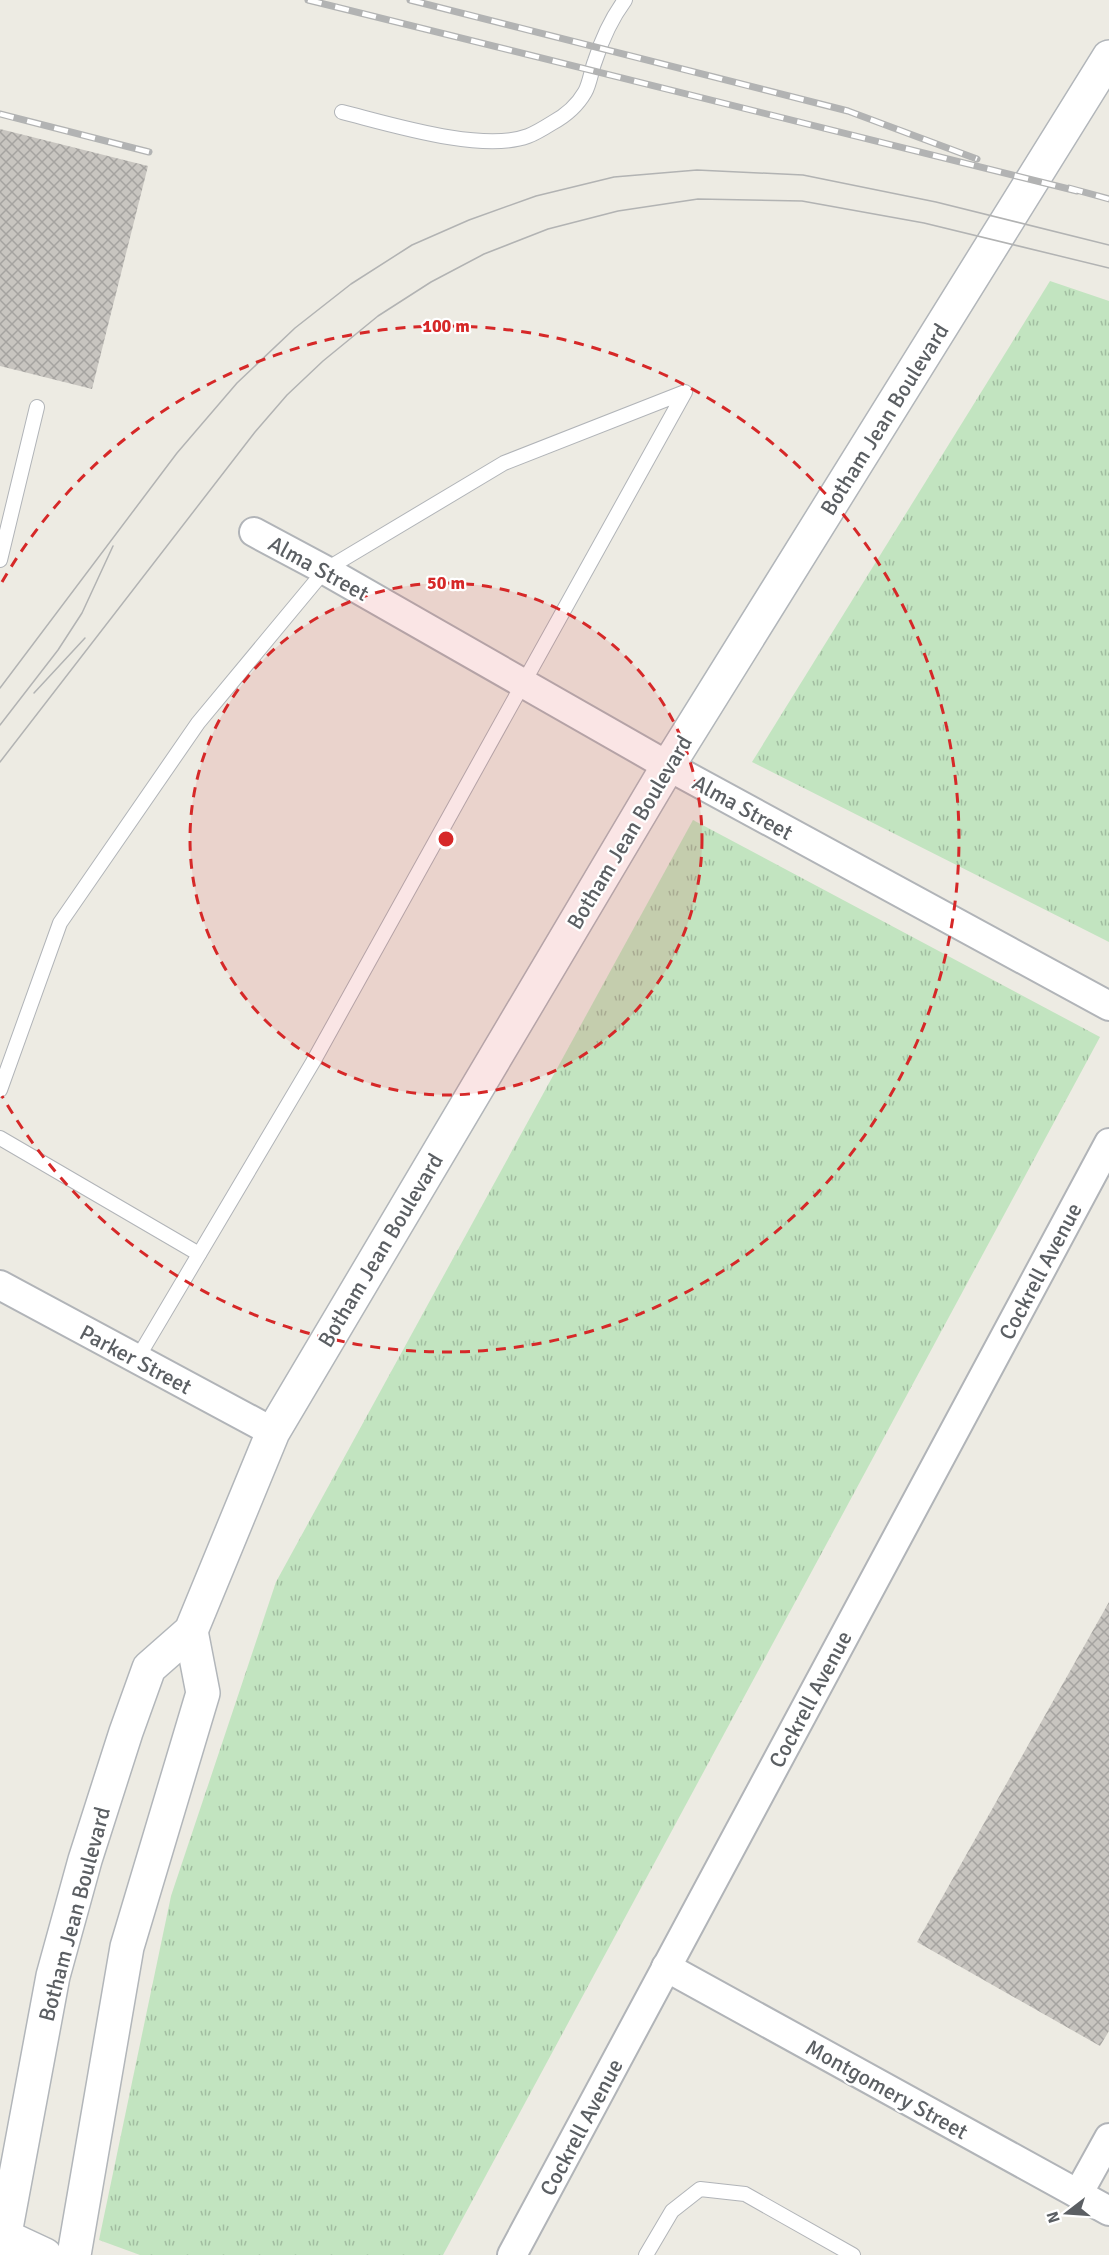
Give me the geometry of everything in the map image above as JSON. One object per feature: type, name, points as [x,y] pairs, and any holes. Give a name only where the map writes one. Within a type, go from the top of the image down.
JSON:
[{"type":"main road","name":"Botham Jean Boulevard","points":[[2,2242],[53,1976],[85,1860],[149,1668],[191,1630],[273,1432],[668,766],[1109,57]]},
{"type":"main road","points":[[74,2255],[127,1947],[203,1693],[191,1630]]},
{"type":"main road","points":[[2,2242],[45,2255]]},
{"type":"street","name":"Alma Street","points":[[254,532],[325,570],[668,766],[1109,1006]]},
{"type":"street","name":"Cockrell Avenue","points":[[512,2255],[1109,1143]]},
{"type":"street","name":"Parker Street","points":[[0,1285],[273,1432]]},
{"type":"street","name":"Montgomery Street","points":[[666,1967],[1109,2211]]},
{"type":"street","points":[[1078,2194],[1109,2138]]},
{"type":"lane","points":[[342,112],[443,136],[471,140],[509,140],[527,137],[568,113],[586,91],[599,49],[613,17],[625,0]]},
{"type":"lane","points":[[0,1090],[60,923],[198,723],[325,570],[504,463],[686,392],[313,1062],[136,1359]]},
{"type":"lane","points":[[0,560],[37,407]]},
{"type":"lane","points":[[0,1138],[199,1254]]},
{"type":"lane","points":[[646,2255],[672,2211],[699,2189],[745,2194],[853,2255]]},
{"type":"green space","points":[[1050,281],[1109,301],[1109,942],[752,762]]},
{"type":"green space","points":[[693,820],[1100,1037],[443,2255],[140,2255],[99,2240],[171,1896],[276,1582]]},
{"type":"building","points":[[0,129],[148,166],[92,389],[0,366]]},
{"type":"building","points":[[1109,1602],[1109,2031],[1100,2046],[917,1942]]},
{"type":"tram line","points":[[0,688],[177,453],[237,383],[295,328],[351,284],[412,245],[469,220],[536,196],[614,177],[697,170],[803,175],[936,202],[1109,245]]},
{"type":"tram line","points":[[0,762],[255,432],[287,395],[323,361],[378,316],[431,282],[484,254],[548,229],[618,211],[698,199],[802,201],[924,223],[1109,268]]},
{"type":"tram line","points":[[0,725],[58,650],[82,613],[113,546]]},
{"type":"tram line","points":[[34,693],[85,638]]},
{"type":"railway","points":[[308,0],[1077,191]]},
{"type":"railway","points":[[410,0],[848,111],[977,159]]},
{"type":"railway","points":[[0,114],[149,152]]},
{"type":"railway","points":[[1069,188],[1109,199]]}]
